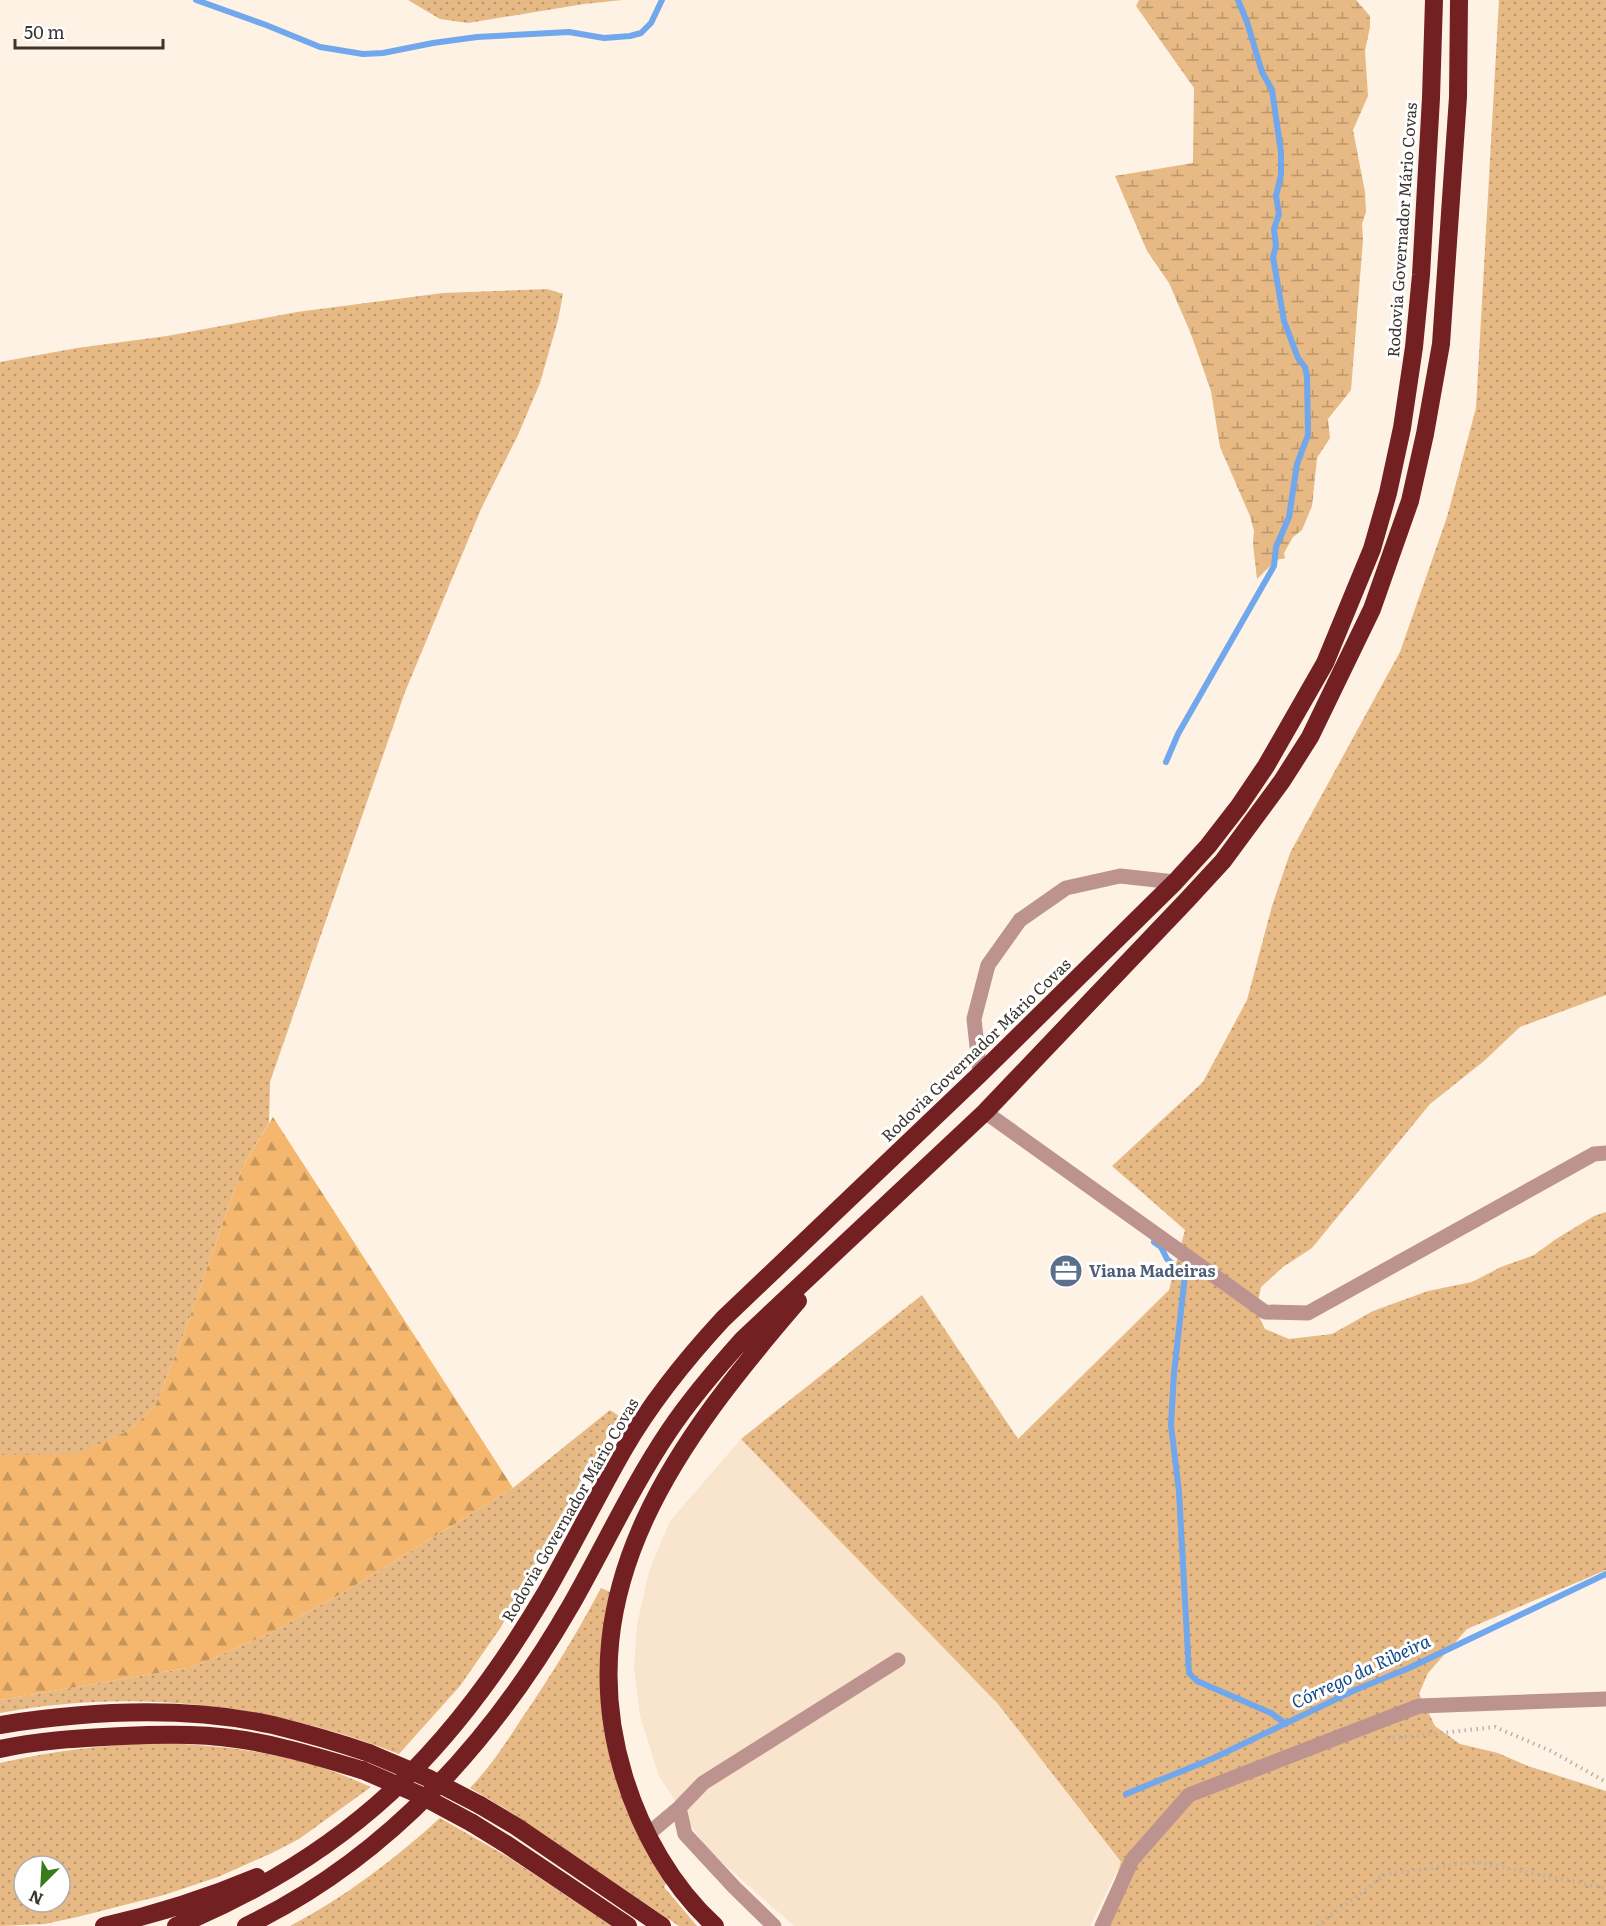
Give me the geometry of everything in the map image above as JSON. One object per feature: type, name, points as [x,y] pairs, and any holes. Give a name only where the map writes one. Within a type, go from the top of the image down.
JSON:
[{"type":"highway","name":"Rodovia Governador Mário Covas","points":[[176,1926],[239,1898],[299,1864],[351,1827],[422,1762],[448,1734],[490,1679],[547,1590],[624,1448],[668,1382],[694,1350],[723,1319],[980,1074],[1175,882],[1208,846],[1239,806],[1294,719],[1325,663],[1375,538],[1388,493],[1402,429],[1414,347],[1421,275],[1434,0]]},
{"type":"highway","points":[[246,1926],[284,1906],[349,1864],[414,1811],[470,1752],[546,1647],[649,1463],[691,1399],[743,1339],[986,1112],[1223,861],[1282,781],[1310,737],[1372,609],[1410,501],[1425,434],[1441,344],[1458,98],[1459,0]]},
{"type":"highway","points":[[715,1926],[688,1898],[673,1878],[647,1835],[627,1788],[620,1762],[610,1710],[608,1683],[611,1627],[626,1569],[637,1539],[669,1473],[718,1398],[800,1298],[912,1179]]},
{"type":"highway","points":[[0,1725],[121,1713],[190,1715],[271,1725],[369,1753],[428,1778],[480,1805],[517,1827],[662,1926]]},
{"type":"highway","points":[[0,1749],[49,1740],[188,1735],[235,1738],[267,1744],[362,1770],[420,1795],[472,1823],[628,1926]]},
{"type":"highway","points":[[104,1926],[148,1916],[227,1890],[285,1864],[351,1827]]},
{"type":"street","points":[[980,1074],[974,1019],[988,965],[1020,920],[1066,888],[1120,876],[1175,882]]},
{"type":"street","points":[[986,1112],[1265,1312],[1308,1313],[1594,1154],[1606,1153]]},
{"type":"street","points":[[647,1835],[680,1808],[703,1782],[898,1660]]},
{"type":"street","points":[[1102,1926],[1132,1860],[1189,1796],[1419,1706],[1606,1699]]},
{"type":"street","points":[[680,1808],[685,1834],[774,1926]]},
{"type":"path","points":[[1378,1740],[1495,1727],[1551,1750],[1606,1782]]},
{"type":"path","points":[[1317,1926],[1386,1874],[1476,1862],[1606,1888]]},
{"type":"shaded area","points":[[741,1439],[998,1704],[1121,1863],[1090,1926],[794,1926],[706,1848],[659,1776],[640,1716],[634,1667],[637,1625],[649,1571],[670,1521]]},
{"type":"green space","points":[[408,0],[622,0],[468,23],[440,19]]},
{"type":"green space","points":[[1139,0],[1356,0],[1370,16],[1365,51],[1368,96],[1353,130],[1365,192],[1366,212],[1362,224],[1363,240],[1351,390],[1328,419],[1330,438],[1317,458],[1312,506],[1302,530],[1293,537],[1284,553],[1285,558],[1276,560],[1257,579],[1253,544],[1254,531],[1250,516],[1220,447],[1211,391],[1191,334],[1169,283],[1147,251],[1115,176],[1193,163],[1194,88],[1136,6]]},
{"type":"green space","points":[[1499,0],[1606,0],[1606,995],[1520,1027],[1484,1061],[1430,1104],[1312,1248],[1283,1267],[1261,1287],[1256,1310],[1265,1329],[1289,1339],[1332,1334],[1373,1311],[1428,1291],[1472,1282],[1501,1267],[1534,1255],[1594,1216],[1606,1212],[1606,1570],[1467,1629],[1428,1673],[1419,1694],[1435,1726],[1460,1744],[1498,1753],[1528,1766],[1606,1791],[1606,1926],[1100,1926],[1121,1862],[998,1704],[741,1439],[922,1295],[1018,1439],[1169,1290],[1185,1230],[1112,1166],[1203,1082],[1247,1000],[1272,906],[1290,853],[1400,652],[1447,517],[1476,408]]},
{"type":"green space","points":[[547,289],[563,294],[540,383],[518,435],[481,509],[405,692],[270,1082],[269,1123],[243,1166],[182,1339],[155,1406],[130,1430],[77,1455],[0,1455],[0,362],[77,348],[167,336],[297,312],[443,293]]},
{"type":"green space","points":[[273,1117],[513,1488],[346,1591],[268,1634],[193,1667],[0,1700],[0,1455],[77,1454],[130,1430],[155,1406],[182,1339],[243,1166]]},
{"type":"green space","points":[[610,1410],[619,1416],[558,1521],[501,1627],[460,1686],[399,1754],[301,1723],[252,1712],[202,1705],[102,1702],[0,1713],[0,1700],[193,1667],[268,1634],[346,1591],[513,1488]]},
{"type":"green space","points":[[601,1588],[610,1592],[601,1669],[602,1707],[607,1743],[616,1779],[629,1814],[646,1849],[667,1882],[664,1887],[697,1926],[679,1926],[504,1808],[470,1788],[497,1754],[543,1686]]},
{"type":"green space","points":[[168,1743],[266,1753],[323,1768],[371,1787],[299,1839],[218,1877],[164,1895],[77,1917],[45,1924],[0,1926],[0,1763],[105,1746]]},
{"type":"green space","points":[[440,1818],[508,1857],[612,1926],[290,1926],[330,1903],[369,1876]]},
{"type":"waterway","points":[[196,0],[320,47],[363,54],[383,53],[477,37],[569,32],[604,38],[630,36],[641,33],[651,23],[662,0]]},
{"type":"waterway","points":[[1166,762],[1178,734],[1274,566],[1276,547],[1289,517],[1297,464],[1308,435],[1307,376],[1284,321],[1273,257],[1276,246],[1274,229],[1279,214],[1276,196],[1281,175],[1281,152],[1272,90],[1262,72],[1238,0]]},
{"type":"waterway","points":[[1154,1242],[1161,1247],[1167,1259],[1185,1275],[1174,1373],[1171,1425],[1179,1492],[1189,1673],[1197,1681],[1271,1713],[1286,1724]]},
{"type":"waterway","name":"Córrego da Ribeira","points":[[1126,1794],[1214,1758],[1606,1574]]},
{"type":"place","name":"Viana Madeiras","points":[[1066,1271]]}]
